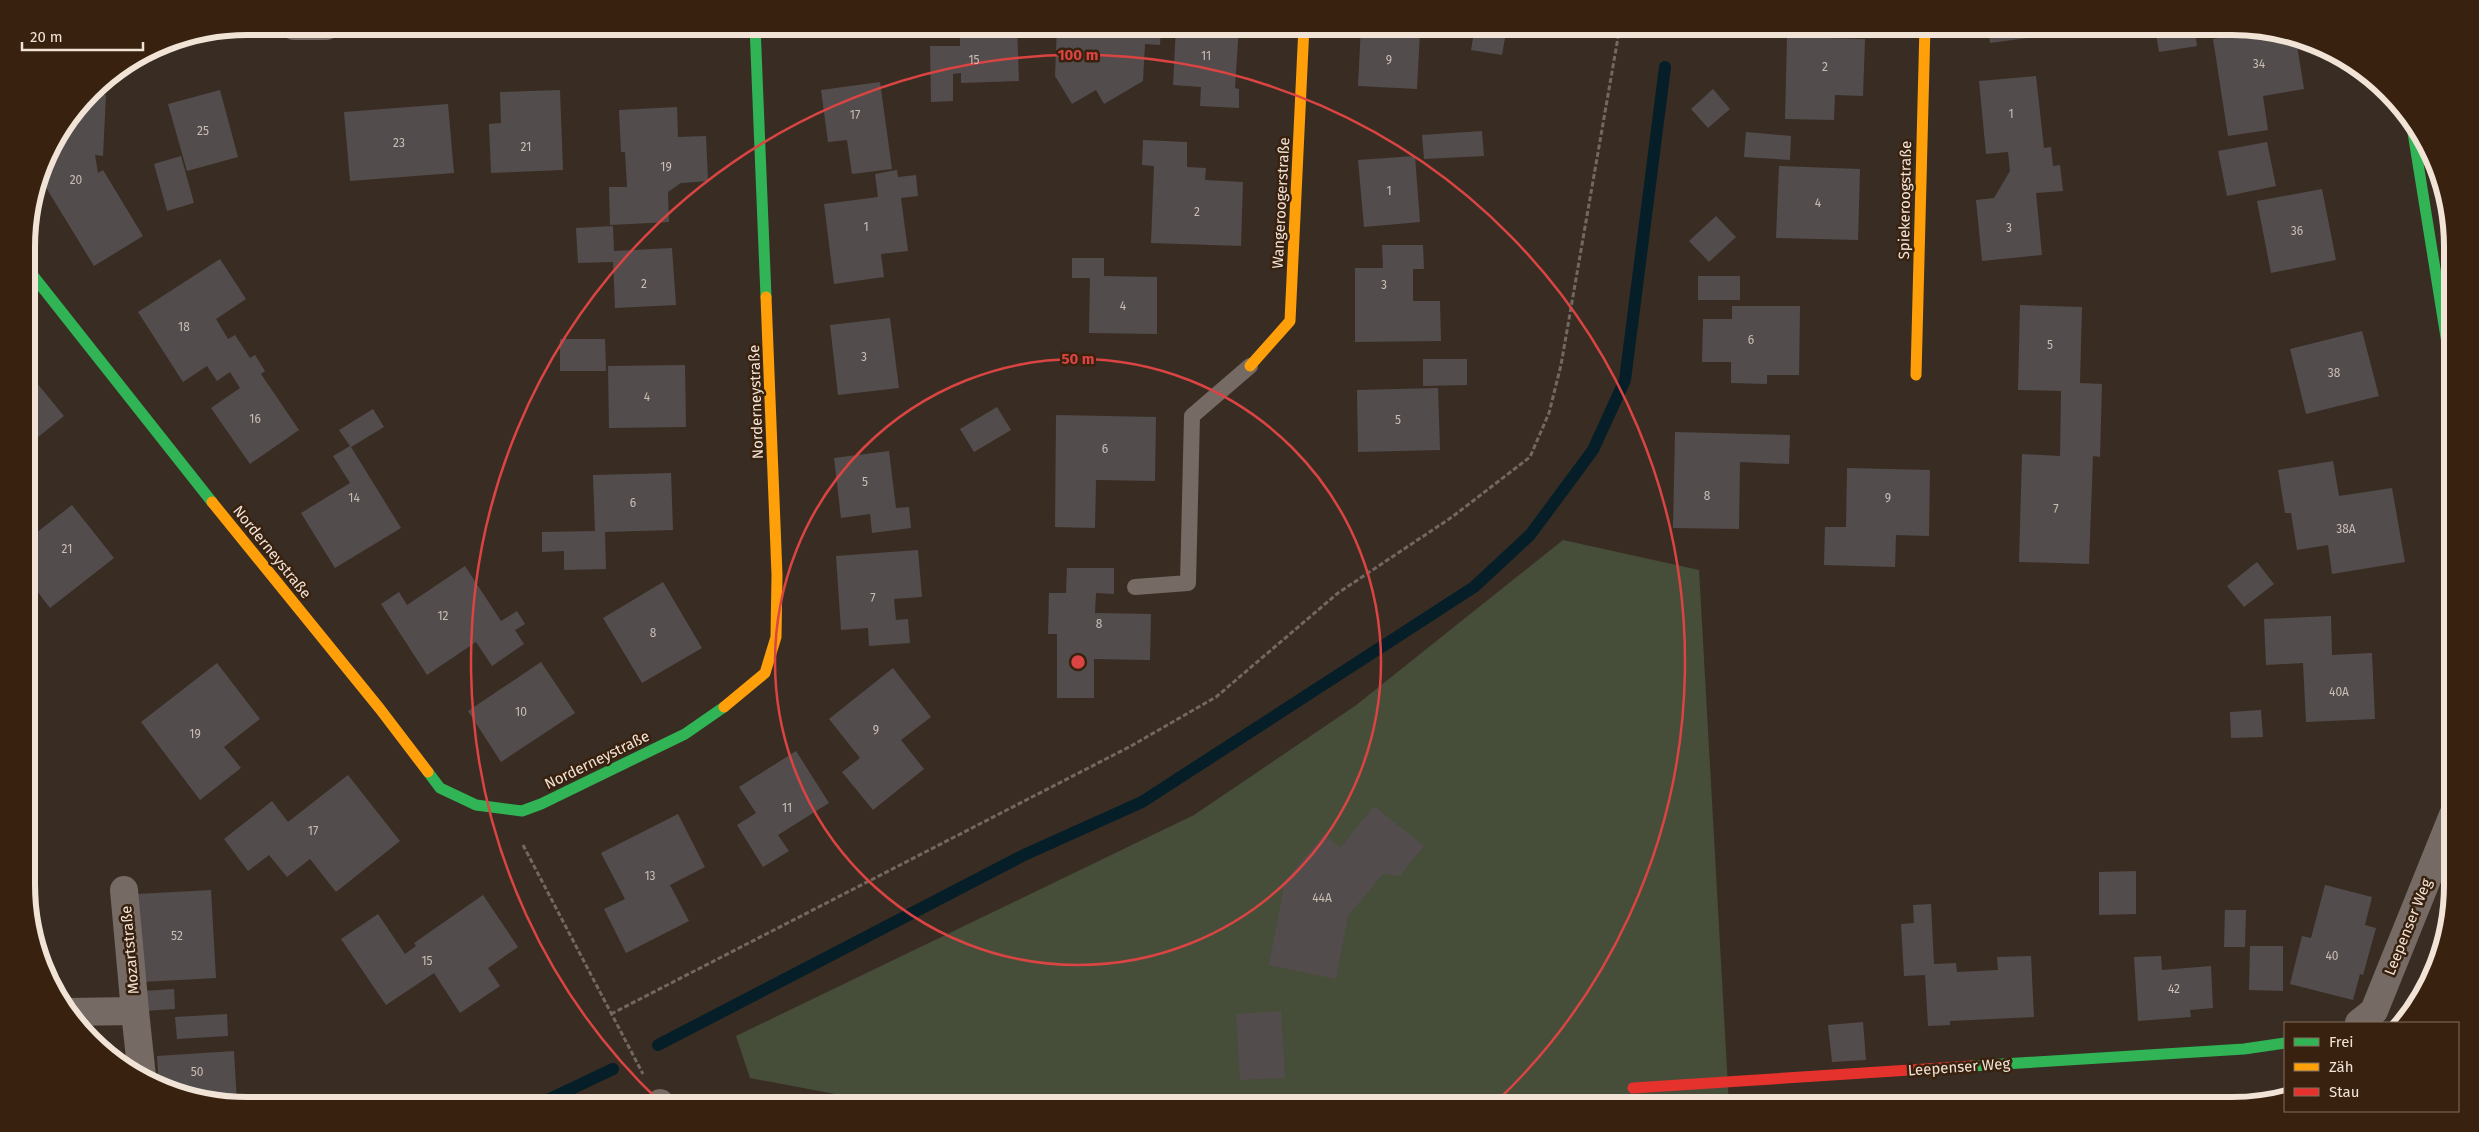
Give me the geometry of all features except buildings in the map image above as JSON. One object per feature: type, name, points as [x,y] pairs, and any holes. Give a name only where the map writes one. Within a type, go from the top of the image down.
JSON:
[{"type":"street","name":"Norderneystraße","points":[[35,278],[184,468],[380,708],[440,788],[476,805],[522,811],[541,804],[685,734],[735,700],[765,673],[776,637],[777,575],[755,35]]},
{"type":"street","name":"Wangeroogerstraße","points":[[1250,366],[1290,322],[1304,35]]},
{"type":"street","name":"Spiekeroogstraße","points":[[1916,375],[1925,35]]},
{"type":"street","points":[[2414,138],[2444,325]]},
{"type":"street","name":"Leepenser Weg","points":[[2368,1019],[2444,834]]},
{"type":"street","name":"Mozartstraße","points":[[124,890],[141,1069]]},
{"type":"street","name":"Mozartstraße","points":[[77,1012],[135,1011]]},
{"type":"street","name":"Leepenser Weg","points":[[1633,1088],[2244,1049],[2284,1043]]},
{"type":"lane","points":[[1135,586],[1188,584],[1192,416],[1250,366]]},
{"type":"path","points":[[611,1014],[1122,750],[1216,696],[1338,593],[1452,517],[1530,457],[1549,413],[1561,365],[1618,35]]},
{"type":"path","points":[[505,808],[611,1014],[656,1097]]},
{"type":"green space","points":[[1563,540],[1699,570],[1729,1097],[851,1097],[750,1078],[736,1036],[1194,815],[1355,706]]},
{"type":"waterway","points":[[658,1045],[1024,855],[1142,802],[1474,587],[1530,535],[1593,450],[1625,380],[1665,67]]},
{"type":"waterway","points":[[554,1097],[613,1069]]},
{"type":"traffic: fast","points":[[755,35],[766,297]]},
{"type":"traffic: fast","points":[[2414,138],[2444,325]]},
{"type":"traffic: fast","points":[[35,278],[212,502]]},
{"type":"traffic: fast","points":[[428,772],[440,788],[476,805],[522,811],[541,804],[685,734],[724,707]]},
{"type":"traffic: fast","points":[[1972,1066],[2244,1049],[2284,1043]]},
{"type":"traffic: slow","points":[[1250,366],[1290,321],[1304,35]]},
{"type":"traffic: slow","points":[[1916,375],[1925,35]]},
{"type":"traffic: slow","points":[[724,707],[765,673],[776,637],[777,575],[766,297]]},
{"type":"traffic: slow","points":[[212,502],[380,709],[428,772]]},
{"type":"traffic: jam","points":[[1633,1088],[1972,1066]]}]
